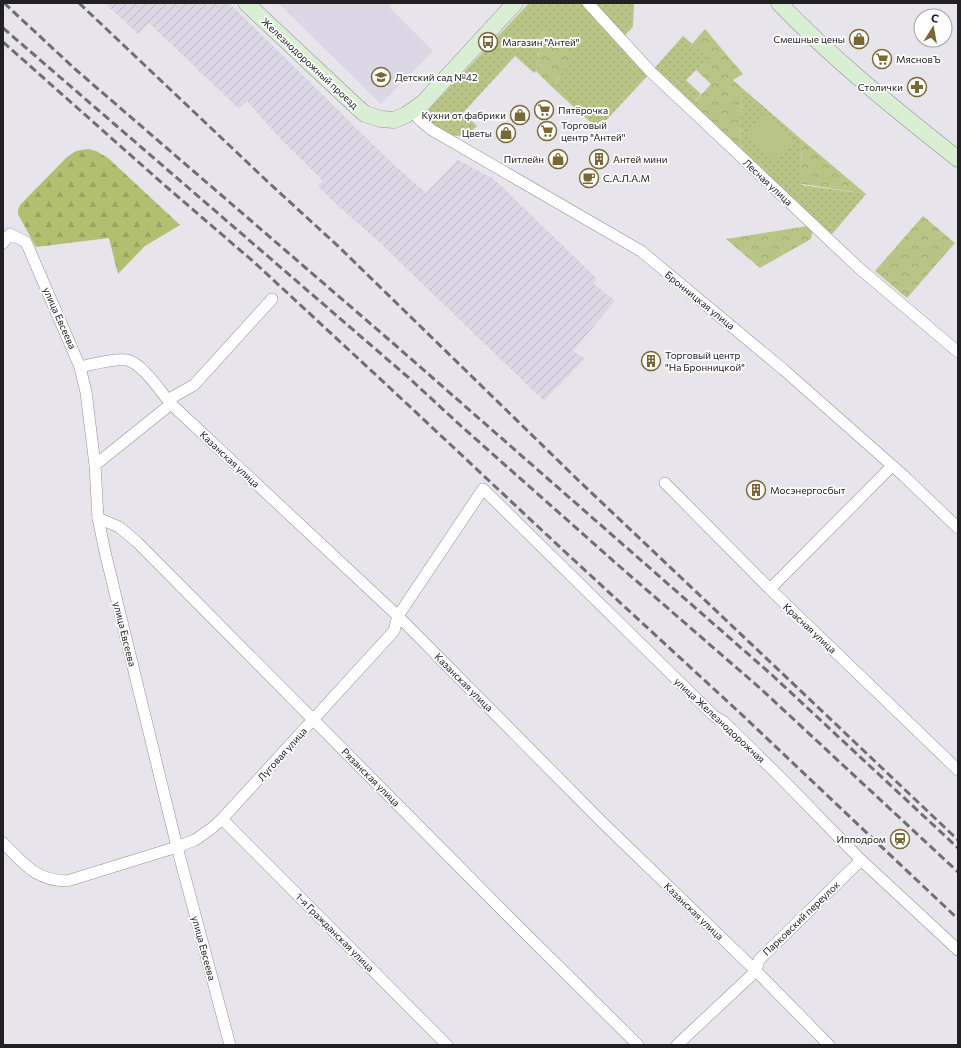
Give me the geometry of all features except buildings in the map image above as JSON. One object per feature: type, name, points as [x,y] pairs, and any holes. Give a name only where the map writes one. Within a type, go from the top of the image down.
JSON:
[{"type":"street","name":"Железнодорожный проезд","points":[[246,3],[357,108],[366,114],[376,118],[394,120],[401,118],[412,111]]},
{"type":"street","points":[[412,111],[422,103],[514,3]]},
{"type":"street","name":"Лесная улица","points":[[588,3],[651,72],[859,268],[958,352]]},
{"type":"street","points":[[779,3],[839,60],[908,119],[958,159]]},
{"type":"street","name":"Бронницкая улица","points":[[412,111],[432,130],[640,251],[784,370],[892,466],[958,528]]},
{"type":"street","name":"улица Евсеева","points":[[3,243],[10,234],[26,242],[80,367],[86,392],[95,465],[98,518],[105,552],[176,847],[230,1045]]},
{"type":"street","points":[[95,465],[171,404],[171,398],[194,384],[272,299]]},
{"type":"street","name":"Казанская улица","points":[[80,367],[118,360],[132,362],[144,371],[171,404],[398,616],[602,822],[756,971],[829,1045]]},
{"type":"street","points":[[770,589],[892,466]]},
{"type":"street","name":"Красная улица","points":[[665,483],[770,589],[958,770]]},
{"type":"street","name":"Луговая улица","points":[[3,843],[34,873],[49,879],[64,881],[176,847],[195,840],[205,833],[222,819],[394,631],[398,616],[483,489]]},
{"type":"street","name":"улица Железнодорожная","points":[[483,489],[709,711],[724,722],[861,860],[958,950]]},
{"type":"street","name":"Рязанская улица","points":[[98,518],[119,527],[131,537],[638,1045]]},
{"type":"street","name":"1-я Гражданская улица","points":[[222,819],[447,1045]]},
{"type":"street","name":"Парковский переулок","points":[[677,1045],[756,971],[759,960],[861,860]]},
{"type":"shaded area","points":[[105,3],[229,3],[391,162],[426,193],[458,160],[494,179],[597,279],[593,283],[615,301],[573,351],[585,359],[544,401],[377,240],[318,186],[323,181],[276,134],[247,101],[239,109],[149,23],[138,34]]},
{"type":"shaded area","name":"Детский сад №42","points":[[278,3],[393,3],[389,7],[433,51],[381,104]]},
{"type":"green space","points":[[529,3],[634,3],[633,27],[621,39],[651,72],[598,129],[552,87],[560,77],[543,28],[536,71],[534,73],[515,56],[463,113],[477,126],[470,132],[458,136],[452,135],[446,133],[428,121],[427,115],[430,108]]},
{"type":"green space","points":[[543,28],[571,56],[568,66],[552,87],[536,71]]},
{"type":"green space","points":[[705,29],[743,74],[733,80],[742,88],[740,156],[689,108],[711,84],[696,70],[707,57],[692,44]]},
{"type":"green space","points":[[683,36],[708,58],[686,80],[701,94],[689,108],[651,72]]},
{"type":"green space","points":[[742,88],[801,139],[802,185],[866,194],[828,239],[740,156]]},
{"type":"green space","points":[[763,114],[794,141],[777,161],[746,133]]},
{"type":"green space","points":[[801,139],[866,194],[802,184]]},
{"type":"green space","points":[[88,149],[96,151],[108,158],[180,225],[145,246],[118,274],[109,238],[36,247],[18,214],[20,205],[67,157],[76,151]]},
{"type":"green space","points":[[923,216],[955,243],[907,298],[875,271]]},
{"type":"green space","points":[[814,225],[811,239],[760,268],[726,239]]},
{"type":"railway","points":[[4,3],[75,69],[394,344],[772,675],[958,848]]},
{"type":"railway","points":[[79,3],[339,247],[577,479],[958,840]]},
{"type":"railway","points":[[3,28],[409,378],[618,565],[761,689],[958,872]]},
{"type":"railway","points":[[3,42],[255,263],[740,713],[958,919]]},
{"type":"place","name":"Смешные цены","points":[[859,39]]},
{"type":"place","name":"Магазин \"Антей\"","points":[[488,42]]},
{"type":"place","name":"МясновЪ","points":[[882,59]]},
{"type":"place","name":"Детский сад №42","points":[[381,77]]},
{"type":"place","name":"Столички","points":[[917,87]]},
{"type":"place","name":"Пятёрочка","points":[[544,110]]},
{"type":"place","name":"Кухни от фабрики","points":[[520,115]]},
{"type":"place","name":"Торговый центр \"Антей\"","points":[[547,131]]},
{"type":"place","name":"Цветы","points":[[506,133]]},
{"type":"place","name":"Питлейн","points":[[558,159]]},
{"type":"place","name":"Антей мини","points":[[599,159]]},
{"type":"place","name":"С.А.Л.А.М","points":[[589,178]]},
{"type":"place","name":"Торговый центр \"На Бронницкой\"","points":[[651,361]]},
{"type":"place","name":"Мосэнергосбыт","points":[[756,490]]},
{"type":"place","name":"Ипподром","points":[[900,839]]}]
